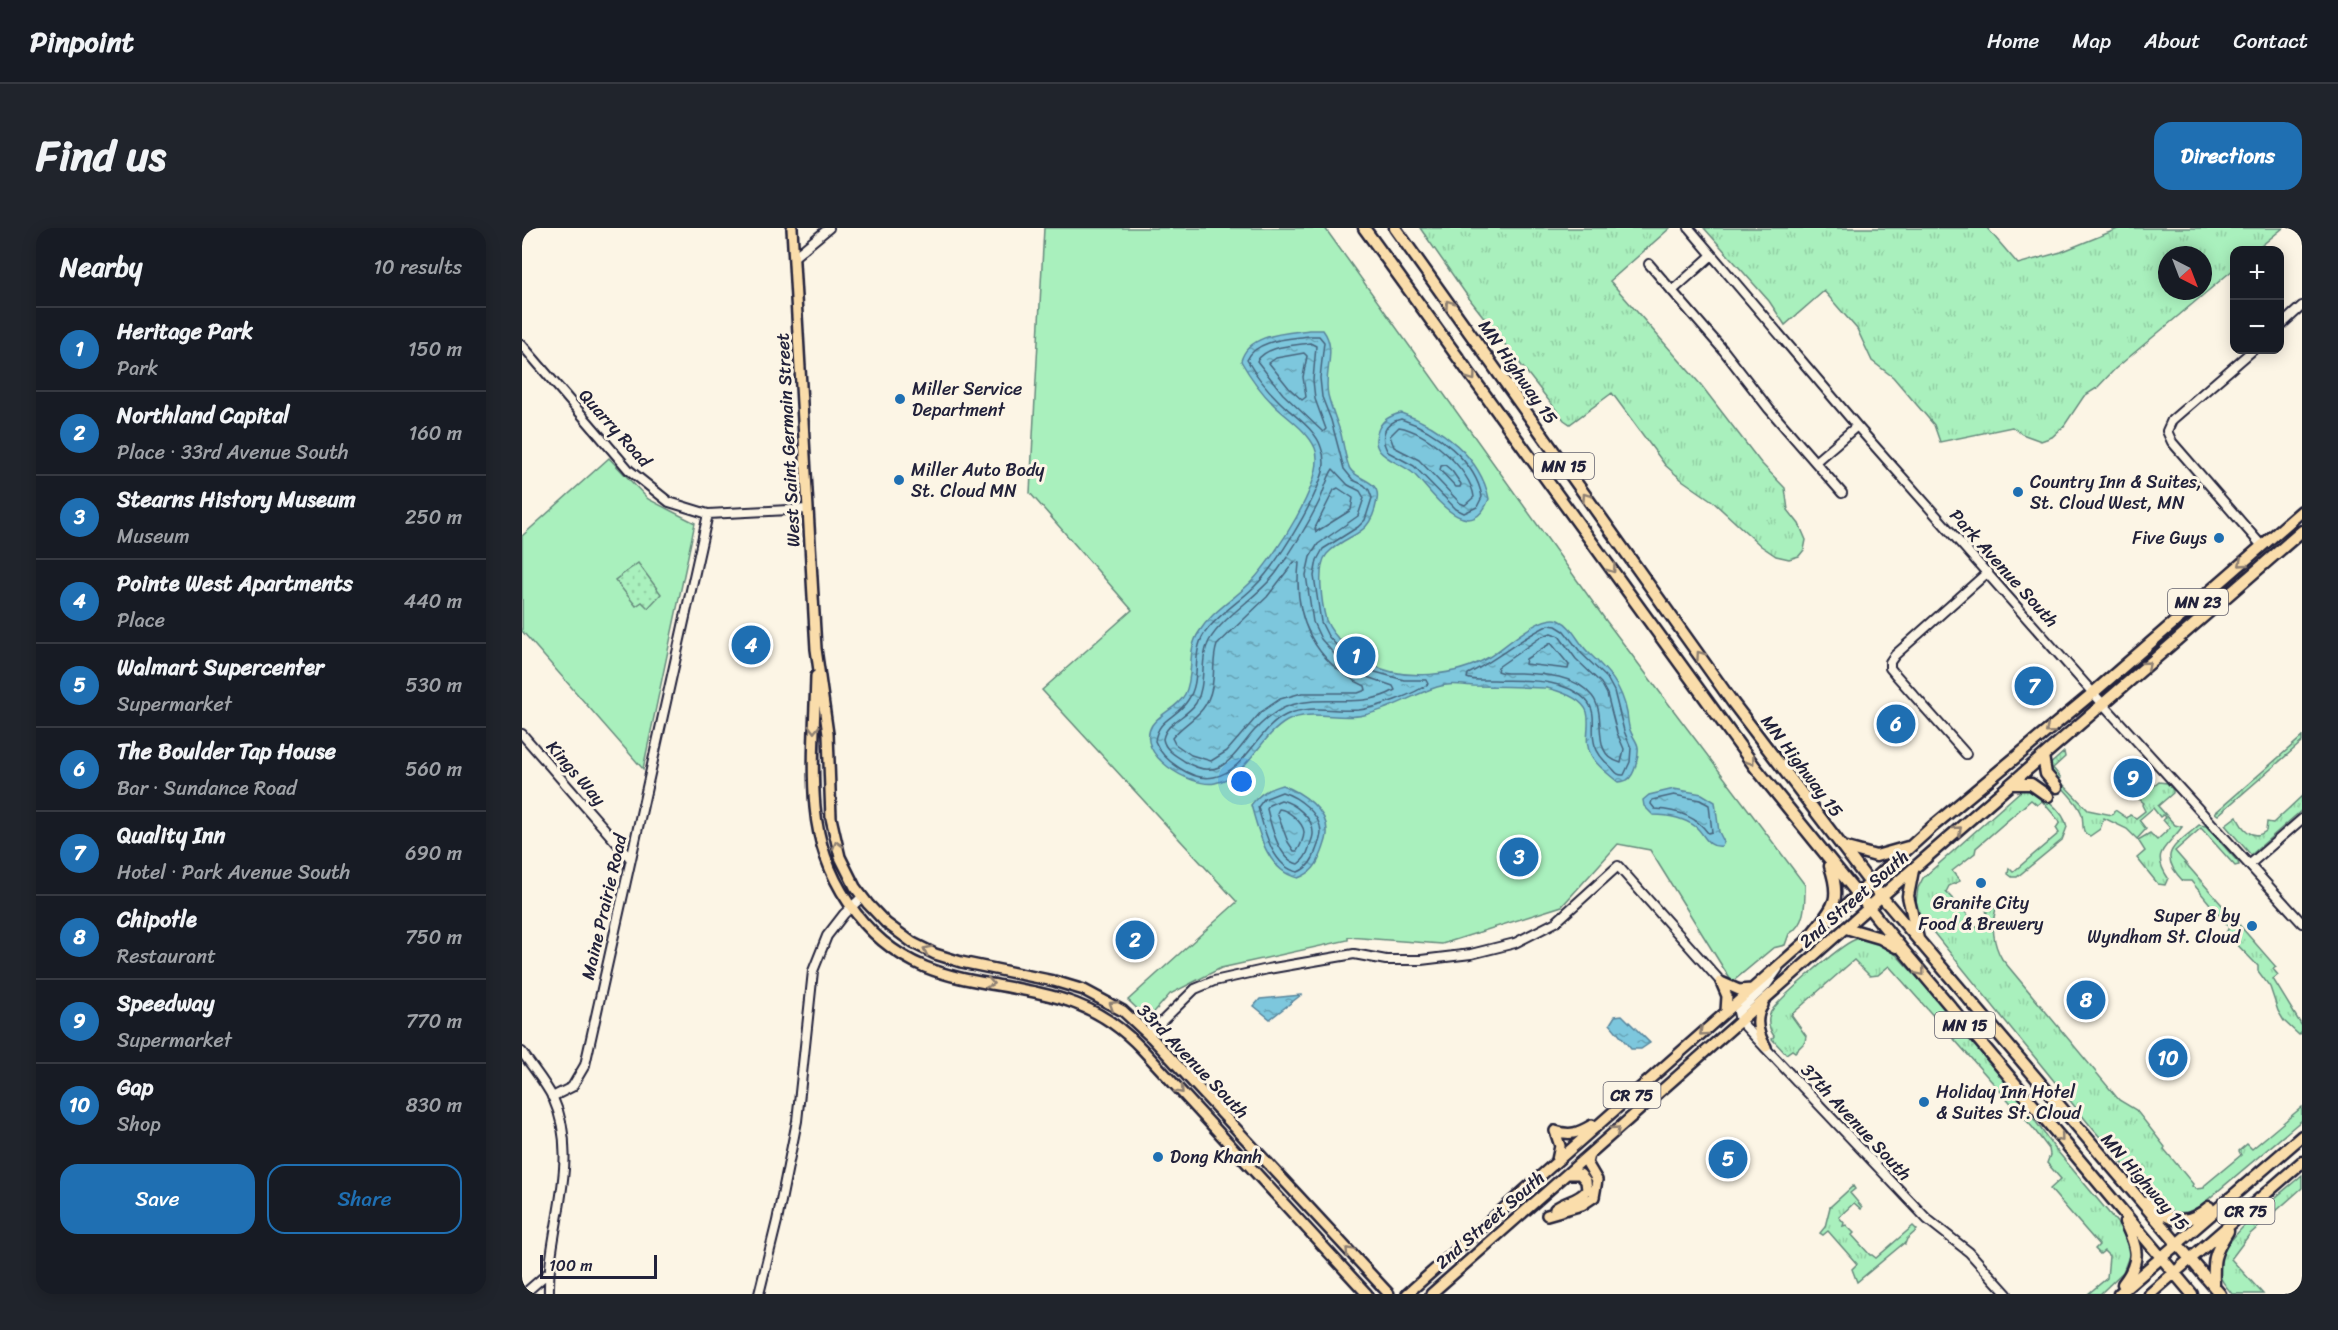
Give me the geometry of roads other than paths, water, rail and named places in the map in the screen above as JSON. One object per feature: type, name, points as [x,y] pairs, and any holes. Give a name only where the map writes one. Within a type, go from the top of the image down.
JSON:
[{"type":"highway","name":"MN Highway 15","points":[[1364,228],[1755,767],[1857,895],[2192,1294]]},
{"type":"highway","name":"MN Highway 15","points":[[1395,228],[1733,703],[1870,883],[2217,1290]]},
{"type":"highway","name":"MN 23","points":[[1857,895],[1911,846],[2093,693],[2302,511]]},
{"type":"highway","name":"2nd Street South","points":[[1868,908],[2302,531]]},
{"type":"highway","points":[[2043,756],[2046,774],[2057,787]]},
{"type":"highway","points":[[2011,784],[2031,783],[2048,796]]},
{"type":"highway","points":[[1843,847],[1876,856],[1911,846]]},
{"type":"highway","points":[[1808,939],[1836,899],[1836,884],[1827,857]]},
{"type":"highway","points":[[1914,868],[1909,881],[1908,896],[1919,942]]},
{"type":"highway","points":[[1846,928],[1880,938],[1903,950]]},
{"type":"highway","name":"CR 75","points":[[2177,1244],[2302,1136]]},
{"type":"highway","name":"CR 75","points":[[2190,1260],[2302,1162]]},
{"type":"highway","points":[[2123,1182],[2161,1214],[2171,1219],[2185,1221],[2201,1214],[2242,1179],[2265,1167]]},
{"type":"highway","points":[[2117,1294],[2129,1276],[2137,1256],[2135,1243],[2118,1208]]},
{"type":"highway","points":[[2217,1290],[2213,1258],[2234,1221]]},
{"type":"highway","points":[[2117,1294],[2177,1244]]},
{"type":"highway","points":[[2150,1294],[2190,1260]]},
{"type":"main road","name":"West Saint Germain Street","points":[[792,228],[816,649],[814,754],[817,819],[826,862],[851,907]]},
{"type":"main road","name":"West Saint Germain Street","points":[[816,649],[827,724],[833,831],[840,857],[862,897]]},
{"type":"main road","name":"2nd Street South","points":[[1407,1294],[1857,895]]},
{"type":"main road","name":"33rd Avenue South","points":[[862,897],[886,923],[927,950],[970,965],[1048,979],[1084,990],[1123,1011],[1149,1034],[1389,1294]]},
{"type":"main road","name":"33rd Avenue South","points":[[851,907],[882,940],[902,955],[926,968],[961,978],[1065,999],[1083,1005],[1109,1019],[1142,1049],[1367,1294]]},
{"type":"main road","name":"2nd Street South","points":[[1431,1294],[1868,908]]},
{"type":"main road","points":[[1721,982],[1739,990],[1751,989]]},
{"type":"main road","points":[[1721,982],[1727,996],[1726,1011]]},
{"type":"main road","points":[[1766,1047],[1760,1035],[1758,1018],[1760,1009],[1768,997]]},
{"type":"main road","points":[[1554,1164],[1560,1152],[1555,1131],[1566,1135],[1574,1134],[1609,1116]]},
{"type":"main road","points":[[1568,1174],[1580,1174],[1586,1181],[1587,1190],[1576,1199],[1560,1204],[1548,1215],[1582,1205],[1594,1197],[1598,1184],[1587,1163],[1590,1154]]},
{"type":"street","points":[[794,257],[829,228]]},
{"type":"street","name":"Park Avenue South","points":[[1689,228],[1857,426],[2093,693],[2302,923]]},
{"type":"street","points":[[1672,291],[1712,255]]},
{"type":"street","points":[[1649,264],[1724,351],[1769,409],[1842,492]]},
{"type":"street","points":[[2284,322],[2302,306]]},
{"type":"street","name":"Quarry Road","points":[[522,345],[629,470],[669,502],[708,514],[808,509]]},
{"type":"street","points":[[2248,354],[2172,420],[2167,431],[2172,442],[2262,546]]},
{"type":"street","points":[[1815,462],[1857,426]]},
{"type":"street","name":"Maine Prairie Road","points":[[552,1097],[572,1087],[585,1065],[708,514]]},
{"type":"street","points":[[1966,754],[1890,668],[1890,662],[1988,572]]},
{"type":"street","name":"Kings Way","points":[[522,734],[630,858]]},
{"type":"street","points":[[2249,865],[2302,819]]},
{"type":"street","points":[[1149,1034],[1195,990],[1214,981],[1354,954],[1386,960],[1421,960],[1471,954],[1515,942],[1556,922],[1618,866],[1721,982]]},
{"type":"street","points":[[759,1294],[777,1221],[797,1121],[813,971],[826,936],[862,897]]},
{"type":"street","points":[[1740,1021],[1738,1012],[1766,986],[1782,962]]},
{"type":"street","name":"37th Avenue South","points":[[1740,1021],[1927,1219],[1969,1252],[2007,1294]]},
{"type":"street","points":[[522,1052],[552,1097],[564,1134],[565,1167],[548,1273],[549,1294]]},
{"type":"street","points":[[524,1294],[548,1273]]},
{"type":"water","points":[[1323,330],[1327,338],[1330,353],[1327,378],[1328,395],[1350,469],[1376,488],[1377,493],[1374,513],[1364,529],[1335,547],[1324,560],[1321,576],[1322,596],[1326,620],[1332,631],[1348,648],[1371,664],[1384,670],[1414,675],[1462,669],[1489,657],[1533,626],[1551,619],[1559,620],[1572,630],[1585,649],[1608,673],[1622,695],[1629,728],[1638,747],[1637,760],[1630,778],[1618,782],[1599,766],[1589,750],[1588,717],[1584,707],[1570,696],[1547,688],[1446,685],[1428,690],[1383,710],[1364,715],[1296,717],[1277,728],[1236,773],[1215,783],[1192,780],[1168,767],[1158,757],[1151,747],[1149,736],[1152,725],[1185,694],[1190,679],[1191,655],[1195,639],[1210,618],[1252,581],[1273,555],[1296,518],[1314,478],[1317,461],[1312,442],[1265,395],[1241,361],[1251,345],[1259,340],[1279,334]]},
{"type":"water","points":[[1401,413],[1444,435],[1468,457],[1485,484],[1489,499],[1481,513],[1471,519],[1461,518],[1450,512],[1414,474],[1380,452],[1376,438],[1379,428],[1388,418]]},
{"type":"water","points":[[1282,785],[1312,803],[1319,810],[1326,825],[1327,834],[1318,861],[1310,871],[1298,878],[1287,874],[1272,859],[1261,839],[1251,805],[1265,792]]},
{"type":"water","points":[[1674,789],[1702,794],[1715,802],[1719,832],[1724,842],[1722,846],[1710,843],[1696,827],[1686,821],[1653,815],[1644,806],[1643,800],[1649,795]]},
{"type":"water","points":[[1301,995],[1270,1019],[1254,1006],[1260,999]]},
{"type":"water","points":[[1622,1015],[1650,1043],[1641,1049],[1631,1049],[1610,1024],[1615,1016]]},
{"type":"place","name":"Miller Service Department","points":[[900,399]]},
{"type":"place","name":"Miller Auto Body St. Cloud MN","points":[[899,480]]},
{"type":"place","name":"Country Inn & Suites, St. Cloud West, MN","points":[[2018,492]]},
{"type":"place","name":"Five Guys","points":[[2219,538]]},
{"type":"place","name":"Pointe West Apartments","points":[[751,645]]},
{"type":"place","name":"Heritage Park","points":[[1356,656]]},
{"type":"place","name":"Quality Inn","points":[[2034,686]]},
{"type":"place","name":"The Boulder Tap House","points":[[1896,724]]},
{"type":"place","name":"Speedway","points":[[2133,778]]},
{"type":"place","name":"Stearns History Museum","points":[[1519,857]]},
{"type":"place","name":"Granite City Food & Brewery","points":[[1981,883]]},
{"type":"place","name":"Super 8 by Wyndham St. Cloud","points":[[2252,926]]},
{"type":"place","name":"Northland Capital","points":[[1135,940]]},
{"type":"place","name":"Chipotle","points":[[2086,1000]]},
{"type":"place","name":"Gap","points":[[2168,1058]]},
{"type":"place","name":"Holiday Inn Hotel & Suites St. Cloud","points":[[1924,1102]]},
{"type":"place","name":"Dong Khanh","points":[[1158,1157]]},
{"type":"place","name":"Walmart Supercenter","points":[[1728,1159]]}]
